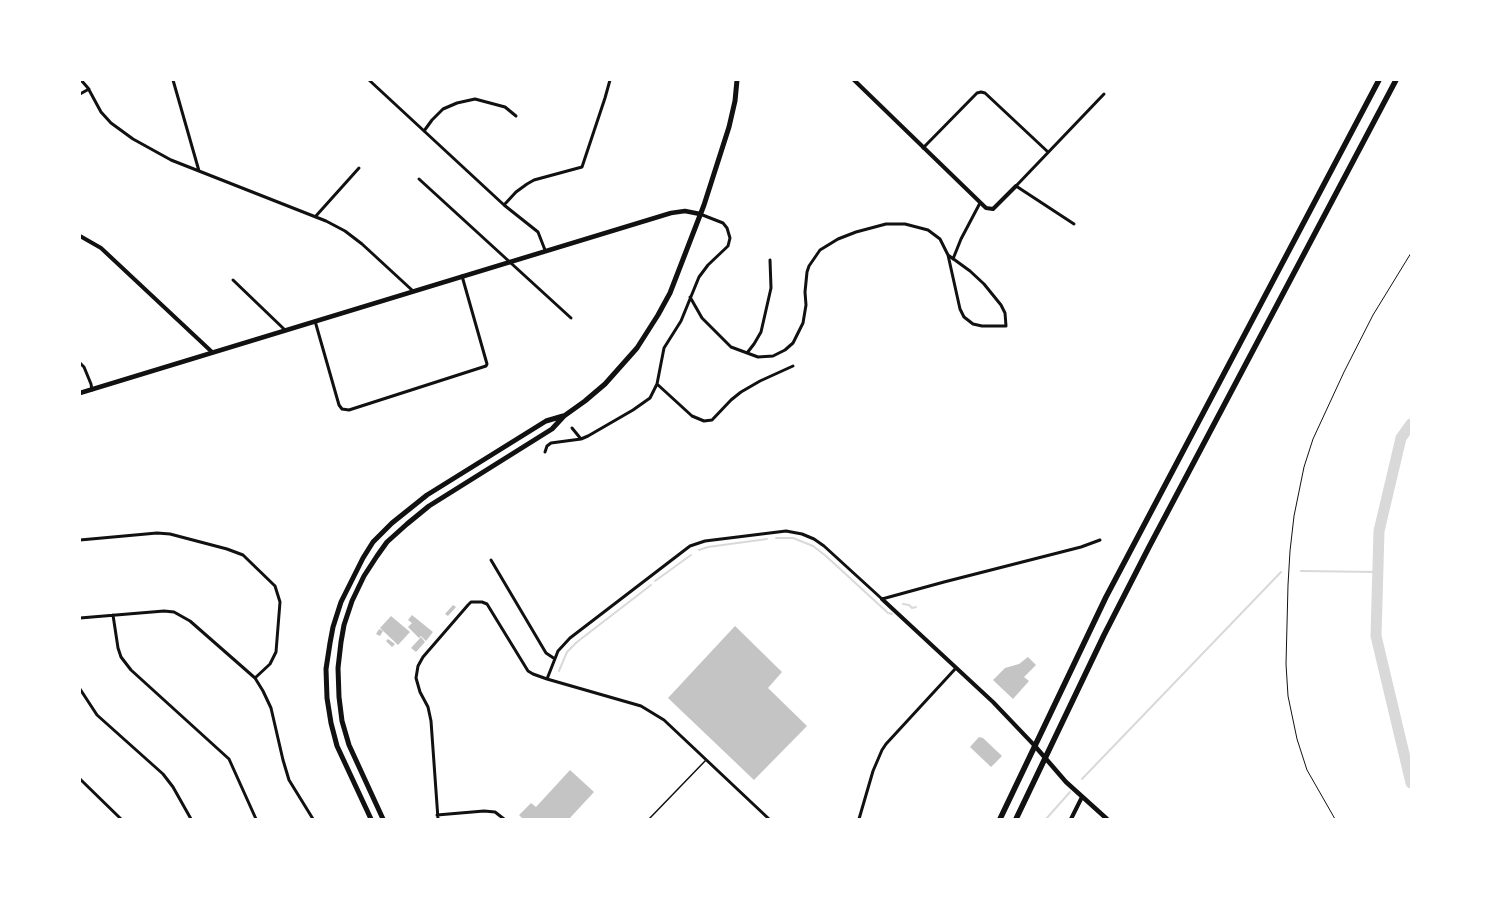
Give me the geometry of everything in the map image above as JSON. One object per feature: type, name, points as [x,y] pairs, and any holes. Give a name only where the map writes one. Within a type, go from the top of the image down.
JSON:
[{"type":"highway","points":[[1000,819],[1034,745],[1106,597],[1379,80]]},
{"type":"highway","points":[[1016,819],[1044,757],[1149,547],[1396,80]]},
{"type":"main road","points":[[383,819],[349,745],[342,722],[338,668],[344,625],[352,601],[364,576],[387,542],[428,506],[552,429],[564,416],[605,384],[628,360],[645,337],[670,293],[700,214],[728,134],[734,108],[737,80]]},
{"type":"main road","points":[[80,393],[545,250],[671,213],[686,211],[700,214]]},
{"type":"main road","points":[[371,819],[337,746],[329,710],[326,669],[332,627],[341,602],[363,558],[373,542],[392,523],[427,495],[546,421],[564,416]]},
{"type":"main road","points":[[1034,745],[1066,782],[1107,819]]},
{"type":"street","points":[[81,80],[89,89],[101,112],[111,123],[133,139],[171,160],[315,217],[345,231],[362,244],[413,291]]},
{"type":"street","points":[[173,80],[199,171]]},
{"type":"street","points":[[369,80],[504,205],[538,232],[545,250]]},
{"type":"street","points":[[504,205],[516,192],[534,180],[582,167],[610,80]]},
{"type":"street","points":[[854,80],[980,203],[986,208],[993,209],[1104,94]]},
{"type":"street","points":[[80,94],[89,89]]},
{"type":"street","points":[[923,148],[975,94],[980,92],[985,93],[1048,152]]},
{"type":"street","points":[[424,131],[443,109],[457,103],[475,99],[505,107],[516,116]]},
{"type":"street","points":[[315,217],[359,168]]},
{"type":"street","points":[[419,179],[571,318]]},
{"type":"street","points":[[1016,186],[1074,224]]},
{"type":"street","points":[[953,259],[961,239],[980,203]]},
{"type":"street","points":[[545,452],[551,443],[581,439],[633,410],[650,398],[657,384],[664,348],[681,321],[699,277],[708,265],[728,246],[730,238],[727,228],[723,223],[700,214]]},
{"type":"street","points":[[690,297],[702,318],[731,347],[758,357],[773,356],[785,350],[793,343],[803,323],[806,306],[805,292],[809,266],[820,250],[856,232],[886,224],[905,224],[928,230],[940,239],[948,255],[960,309],[964,317],[973,324],[982,326],[1006,326],[1005,313],[1001,305],[984,284],[970,271],[948,255]]},
{"type":"street","points":[[80,236],[100,248],[212,352]]},
{"type":"street","points":[[747,353],[761,332],[771,288],[770,260]]},
{"type":"street","points":[[315,321],[339,405],[342,409],[349,410],[486,366],[487,364],[462,276]]},
{"type":"street","points":[[233,280],[285,330]]},
{"type":"street","points":[[80,363],[84,368],[92,390]]},
{"type":"street","points":[[657,384],[692,416],[704,421],[712,420],[736,396],[760,380],[793,366]]},
{"type":"street","points":[[572,428],[581,439]]},
{"type":"street","points":[[547,679],[558,651],[570,638],[690,546],[705,541],[786,531],[802,534],[814,539],[824,546],[993,702],[1034,745]]},
{"type":"street","points":[[80,540],[157,533],[170,534],[243,555],[275,586],[280,602],[276,652],[270,664],[255,678]]},
{"type":"street","points":[[882,599],[1081,547],[1100,540]]},
{"type":"street","points":[[491,560],[546,653],[555,659]]},
{"type":"street","points":[[438,819],[431,721],[428,707],[420,692],[416,678],[418,666],[423,657],[468,604],[471,602],[482,602],[487,604],[528,671],[547,679],[641,706],[664,720],[769,819]]},
{"type":"street","points":[[80,618],[164,611],[174,612],[190,621],[255,678],[271,708],[289,780],[313,819]]},
{"type":"street","points":[[113,615],[118,648],[121,657],[131,670],[229,759],[256,819]]},
{"type":"street","points":[[860,819],[873,771],[882,750],[956,668]]},
{"type":"street","points":[[80,689],[97,715],[163,774],[173,787],[191,819]]},
{"type":"street","points":[[80,779],[121,819]]},
{"type":"street","points":[[1071,819],[1082,797]]},
{"type":"street","points":[[437,815],[484,811],[495,812],[504,819]]},
{"type":"lane","points":[[649,819],[706,760]]},
{"type":"path","points":[[1335,819],[1307,770],[1297,739],[1288,696],[1286,664],[1288,592],[1290,551],[1294,516],[1304,467],[1313,439],[1344,372],[1373,315],[1411,253]]},
{"type":"building","points":[[453,605],[456,607],[448,616],[445,614]]},
{"type":"building","points":[[412,615],[433,632],[426,641],[421,636],[419,638],[408,627],[412,623],[408,620]]},
{"type":"building","points":[[391,616],[410,632],[398,645],[380,628]]},
{"type":"building","points":[[735,626],[782,672],[768,688],[807,726],[754,780],[668,698]]},
{"type":"building","points":[[379,629],[383,631],[380,636],[376,634]]},
{"type":"building","points":[[421,637],[425,642],[416,652],[411,648]]},
{"type":"building","points":[[388,639],[395,644],[392,647],[386,641]]},
{"type":"building","points":[[1028,657],[1036,665],[1024,677],[1029,681],[1013,699],[993,680],[1005,668],[1019,664]]},
{"type":"building","points":[[979,737],[983,738],[1002,756],[991,767],[970,747]]},
{"type":"building","points":[[570,770],[594,792],[569,819],[523,819],[519,815],[531,803],[536,807]]},
{"type":"waterway","points":[[1411,424],[1401,438],[1379,531],[1376,636],[1411,783]]},
{"type":"waterway","points":[[776,538],[793,538],[813,546],[826,556],[888,613],[892,614]]},
{"type":"waterway","points":[[699,550],[708,547],[767,539]]},
{"type":"waterway","points":[[655,581],[691,555]]},
{"type":"waterway","points":[[1301,571],[1377,572]]},
{"type":"waterway","points":[[1082,779],[1281,572]]},
{"type":"waterway","points":[[559,671],[567,652],[577,642],[651,585]]},
{"type":"waterway","points":[[903,604],[909,605],[912,608],[916,607]]},
{"type":"waterway","points":[[1046,819],[1070,792]]}]
